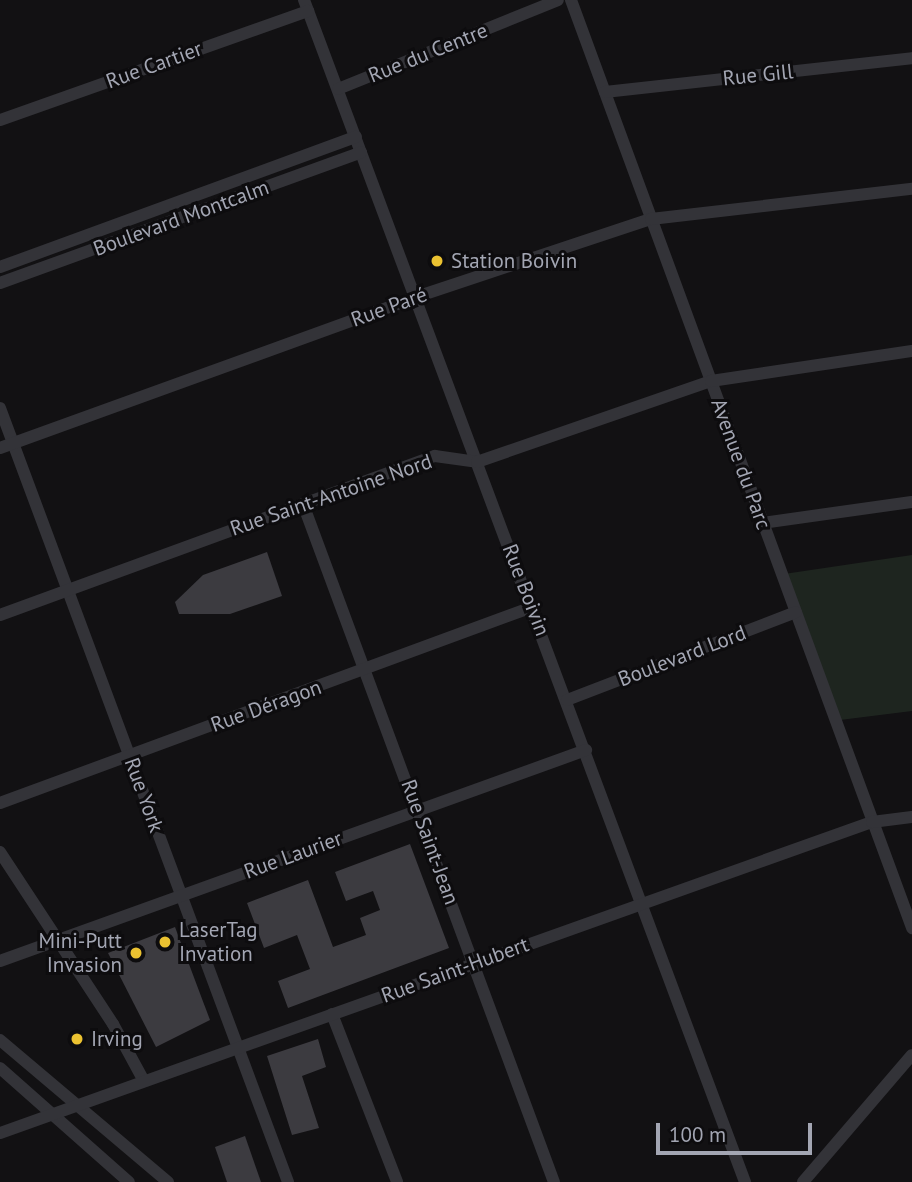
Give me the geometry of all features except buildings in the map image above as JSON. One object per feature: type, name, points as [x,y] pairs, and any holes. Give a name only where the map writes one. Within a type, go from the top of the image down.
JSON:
[{"type":"street","name":"Rue du Centre","points":[[338,89],[558,0]]},
{"type":"street","name":"Avenue du Parc","points":[[571,0],[912,928]]},
{"type":"street","name":"Rue Boivin","points":[[306,5],[745,1182]]},
{"type":"street","name":"Rue Cartier","points":[[0,120],[306,5]]},
{"type":"street","name":"Rue Gill","points":[[605,92],[912,58]]},
{"type":"street","name":"Boulevard Montcalm","points":[[0,267],[356,137]]},
{"type":"street","name":"Boulevard Montcalm","points":[[0,283],[361,152]]},
{"type":"street","name":"Rue Paré","points":[[0,449],[416,297],[651,219],[912,189]]},
{"type":"street","name":"Rue Saint-Antoine Nord","points":[[0,615],[435,456],[477,461],[711,381],[912,351]]},
{"type":"street","name":"Rue York","points":[[0,408],[288,1182]]},
{"type":"street","points":[[762,523],[912,502]]},
{"type":"street","name":"Rue Saint-Jean","points":[[303,504],[419,810],[554,1182]]},
{"type":"street","name":"Rue Déragon","points":[[0,803],[532,607]]},
{"type":"street","name":"Boulevard Lord","points":[[567,700],[796,612]]},
{"type":"street","name":"Rue Laurier","points":[[0,961],[586,750]]},
{"type":"street","name":"Rue Saint-Hubert","points":[[0,1133],[872,822],[912,817]]},
{"type":"street","points":[[0,852],[58,940],[144,1081]]},
{"type":"street","points":[[332,1014],[397,1182]]},
{"type":"street","points":[[0,1040],[168,1182]]},
{"type":"street","points":[[803,1182],[912,1055]]},
{"type":"street","points":[[0,1068],[50,1115],[129,1182]]},
{"type":"shaded area","points":[[912,555],[912,711],[840,720],[784,574]]},
{"type":"place","name":"Station Boivin","points":[[437,261]]},
{"type":"place","name":"LaserTag Invation","points":[[165,942]]},
{"type":"place","name":"Mini-Putt Invasion","points":[[136,953]]},
{"type":"place","name":"Irving","points":[[77,1039]]}]
